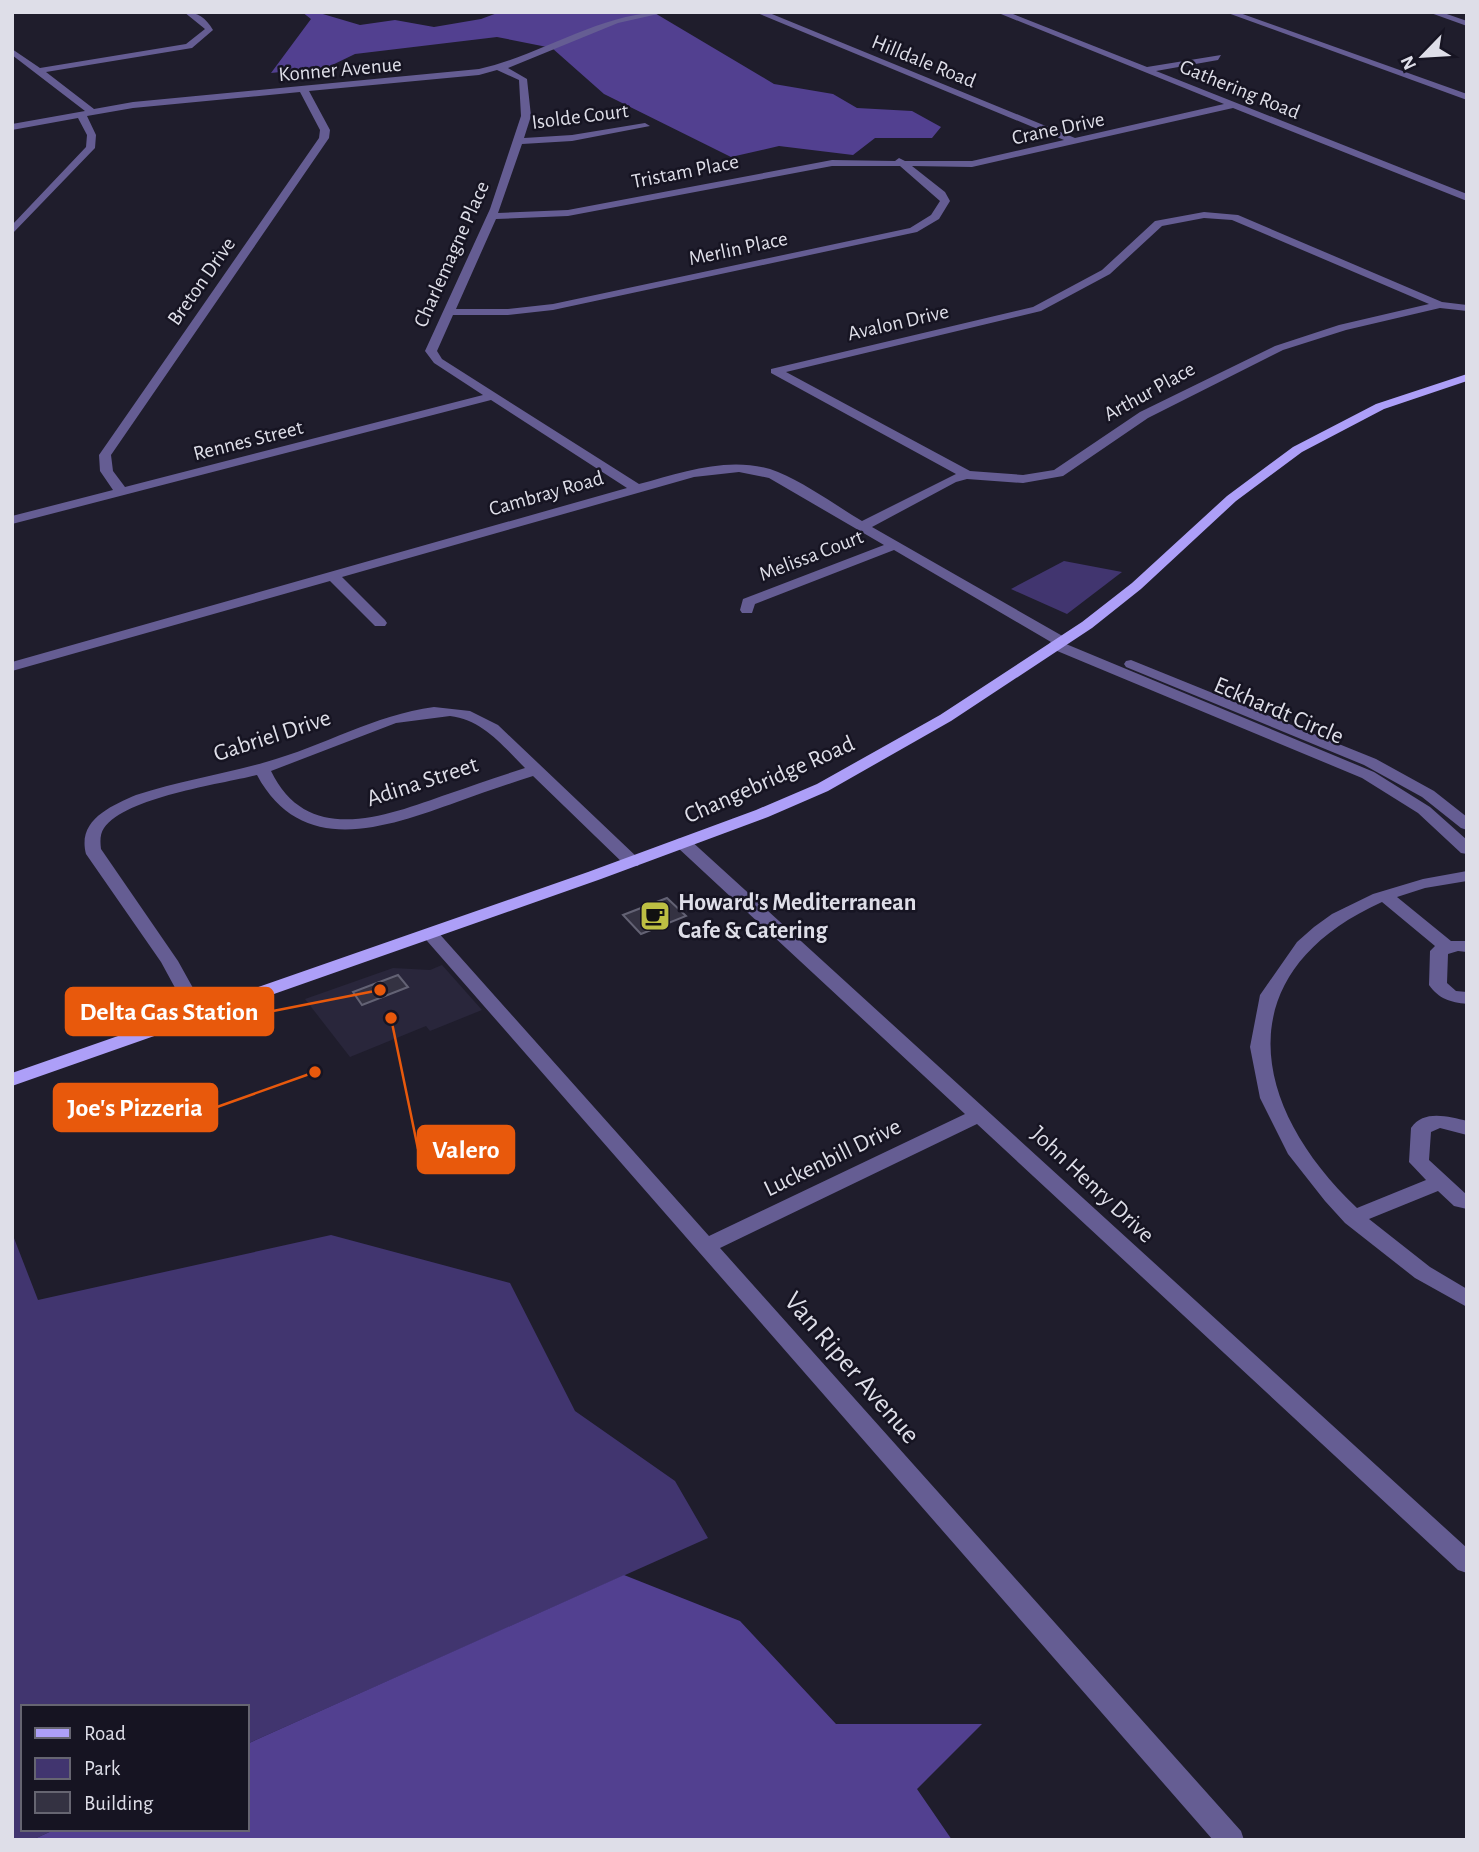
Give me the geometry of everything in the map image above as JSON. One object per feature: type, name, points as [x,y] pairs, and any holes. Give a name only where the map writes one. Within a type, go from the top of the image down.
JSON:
[{"type":"main road","name":"Changebridge Road","points":[[12,1080],[632,862],[830,784],[925,732],[1124,597],[1221,507],[1277,463],[1317,439],[1392,401],[1431,386],[1467,377]]},
{"type":"street","points":[[39,71],[194,44],[204,36],[208,26],[188,12]]},
{"type":"street","name":"Konner Avenue","points":[[12,127],[133,105],[449,77],[499,68],[601,26],[663,12]]},
{"type":"street","name":"Hilldale Road","points":[[759,12],[1076,142]]},
{"type":"street","name":"Gathering Road","points":[[1000,12],[1467,198]]},
{"type":"street","points":[[1229,12],[1467,97]]},
{"type":"street","points":[[1432,12],[1467,24]]},
{"type":"street","points":[[12,51],[92,112]]},
{"type":"street","points":[[1146,70],[1218,57]]},
{"type":"street","name":"Charlemagne Place","points":[[499,68],[513,72],[523,79],[526,116],[492,216],[431,347],[434,358],[638,489]]},
{"type":"street","name":"Breton Drive","points":[[122,492],[107,475],[104,467],[105,454],[324,138],[325,130],[304,90]]},
{"type":"street","name":"Crane Drive","points":[[903,164],[972,164],[1234,105]]},
{"type":"street","points":[[12,231],[90,148],[93,141],[89,126],[80,114]]},
{"type":"street","name":"Isolde Court","points":[[518,141],[572,138],[645,126]]},
{"type":"street","name":"Tristam Place","points":[[492,216],[542,215],[587,210],[820,165],[886,163],[893,156],[903,164]]},
{"type":"street","name":"Merlin Place","points":[[447,312],[508,312],[553,307],[913,230],[935,217],[945,201],[941,194],[903,164]]},
{"type":"street","name":"Avalon Drive","points":[[967,475],[775,371],[1033,310],[1105,272],[1159,223],[1204,215],[1219,209],[1440,305]]},
{"type":"street","name":"Arthur Place","points":[[863,526],[937,485],[967,475],[1023,478],[1058,472],[1144,415],[1279,348],[1343,327],[1440,305],[1467,308]]},
{"type":"street","name":"Rennes Street","points":[[12,520],[493,396]]},
{"type":"street","name":"Cambray Road","points":[[12,667],[638,489],[710,470],[748,468],[774,475],[1061,642]]},
{"type":"street","name":"Melissa Court","points":[[747,610],[748,602],[896,545]]},
{"type":"street","points":[[333,576],[380,624]]},
{"type":"street","name":"Eckhardt Circle","points":[[1061,642],[1370,762],[1428,794],[1467,825]]},
{"type":"street","name":"Eckhardt Circle","points":[[1061,642],[1368,775],[1424,810],[1467,849]]},
{"type":"street","name":"Gabriel Drive","points":[[199,1016],[169,961],[94,854],[91,840],[97,825],[139,802],[262,768],[395,719],[420,713],[452,711],[481,719],[632,862]]},
{"type":"street","name":"Adina Street","points":[[262,768],[272,788],[296,810],[311,819],[344,826],[369,825],[535,770]]},
{"type":"street","name":"John Henry Drive","points":[[683,843],[1467,1563]]},
{"type":"street","points":[[1467,876],[1413,886],[1385,896],[1336,919],[1294,955],[1279,977],[1262,1022],[1261,1053],[1265,1082],[1277,1117],[1296,1152],[1318,1183],[1352,1218],[1417,1269],[1467,1298]]},
{"type":"street","points":[[1385,896],[1448,948]]},
{"type":"street","name":"Van Riper Avenue","points":[[430,934],[1231,1840]]},
{"type":"street","points":[[1467,947],[1457,945],[1439,951],[1438,985],[1451,996],[1467,999]]},
{"type":"street","name":"Luckenbill Drive","points":[[707,1246],[979,1115]]},
{"type":"street","points":[[1467,1128],[1438,1121],[1421,1128],[1419,1162],[1461,1201],[1467,1202]]},
{"type":"street","points":[[1352,1218],[1440,1182]]},
{"type":"shaded area","points":[[302,12],[316,12],[360,25],[395,20],[434,27],[481,19],[500,12],[653,12],[774,84],[833,94],[857,108],[912,111],[941,127],[932,138],[875,138],[853,155],[779,146],[731,157],[604,94],[552,48],[497,37],[355,54],[328,67],[271,73],[311,19]]},
{"type":"shaded area","points":[[442,965],[482,1010],[430,1031],[426,1026],[350,1057],[305,999],[393,968],[430,970]]},
{"type":"shaded area","points":[[624,1575],[740,1621],[836,1724],[982,1724],[917,1789],[952,1840],[32,1840],[52,1831],[248,1831],[248,1744]]},
{"type":"green space","points":[[1064,561],[1122,572],[1067,614],[1011,589]]},
{"type":"green space","points":[[12,1233],[38,1300],[331,1235],[510,1283],[575,1411],[675,1481],[708,1538],[248,1744],[248,1705],[21,1705],[21,1831],[52,1831],[32,1840],[12,1840]]},
{"type":"building","name":"Howard's Mediterranean Cafe & Catering","points":[[667,898],[686,916],[641,934],[623,915]]},
{"type":"building","points":[[398,975],[408,987],[362,1005],[353,992]]},
{"type":"place","name":"Howard's Mediterranean Cafe & Catering","points":[[655,916]]},
{"type":"place","name":"Delta Gas Station","points":[[380,990]]},
{"type":"place","name":"Valero","points":[[391,1018]]},
{"type":"place","name":"Joe's Pizzeria","points":[[315,1072]]}]
